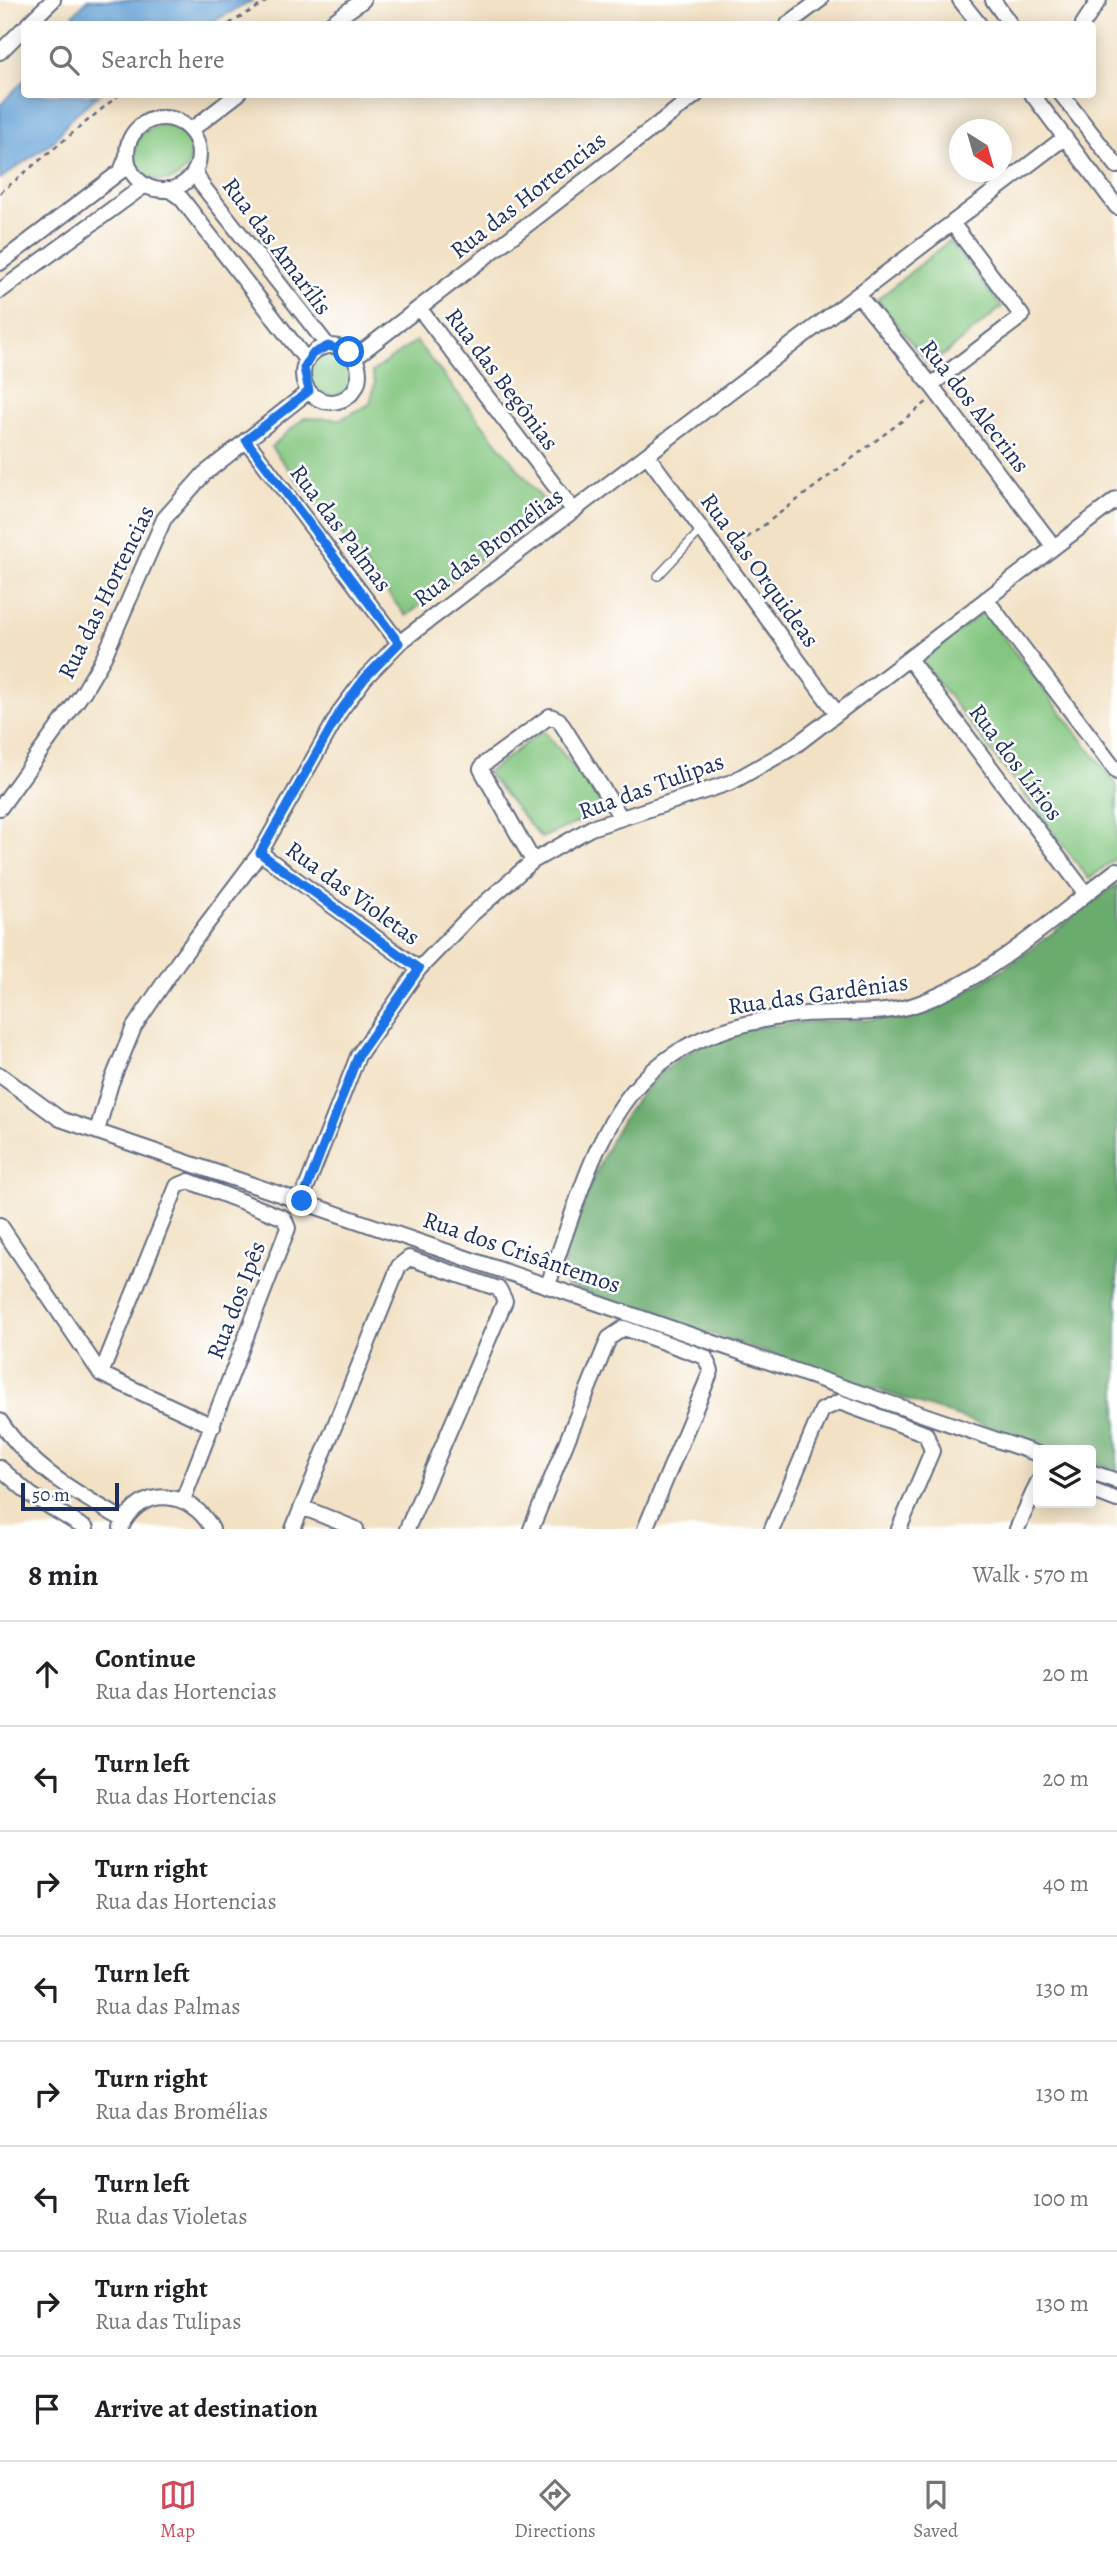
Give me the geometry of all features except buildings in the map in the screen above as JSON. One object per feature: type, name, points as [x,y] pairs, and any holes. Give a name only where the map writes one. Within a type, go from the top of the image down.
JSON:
[{"type":"street","points":[[31,21],[53,0]]},
{"type":"street","points":[[334,21],[363,0]]},
{"type":"street","points":[[792,21],[820,0]]},
{"type":"street","points":[[960,0],[977,21]]},
{"type":"street","points":[[993,0],[1008,21]]},
{"type":"street","points":[[1085,21],[1099,0]]},
{"type":"street","points":[[0,52],[21,31]]},
{"type":"street","points":[[191,130],[233,98]]},
{"type":"street","name":"Rua das Hortencias","points":[[354,358],[692,98]]},
{"type":"street","points":[[1035,98],[1117,207]]},
{"type":"street","points":[[1064,98],[1117,166]]},
{"type":"street","points":[[0,263],[121,172],[127,156],[128,141],[137,128],[149,120],[164,117],[179,121],[191,130],[198,143],[199,156],[195,170],[184,183],[168,189],[145,185],[132,173],[127,156]]},
{"type":"street","name":"Rua das Bromélias","points":[[97,1131],[111,1083],[134,1027],[178,962],[260,853],[341,710],[365,678],[399,643],[1064,138]]},
{"type":"street","name":"Rua das Amarílis","points":[[195,170],[201,184],[328,346]]},
{"type":"street","points":[[0,291],[145,185]]},
{"type":"street","name":"Rua das Amarílis","points":[[168,189],[181,198],[307,361]]},
{"type":"street","points":[[934,389],[1022,316],[952,223]]},
{"type":"street","name":"Rua dos Alecrins","points":[[858,295],[934,389],[1054,547]]},
{"type":"street","name":"Rua das Begônias","points":[[419,308],[573,511]]},
{"type":"street","points":[[328,346],[343,349],[354,358],[359,376],[351,393],[334,402],[325,401],[309,391],[303,376],[312,354],[328,346]]},
{"type":"street","name":"Rua das Hortencias","points":[[0,808],[6,789],[84,691],[104,657],[164,519],[204,474],[309,391]]},
{"type":"street","name":"Rua das Palmas","points":[[246,440],[399,643]]},
{"type":"street","name":"Rua das Orquideas","points":[[646,455],[836,712]]},
{"type":"street","name":"Rua das Tulipas","points":[[302,1201],[358,1056],[419,969],[471,915],[533,861],[591,828],[620,816],[732,782],[758,770],[792,748],[1117,499]]},
{"type":"street","points":[[986,599],[1117,772]]},
{"type":"street","name":"Rua dos Lírios","points":[[909,659],[1086,894]]},
{"type":"street","points":[[533,861],[481,769],[550,716],[559,720],[620,816]]},
{"type":"street","name":"Rua das Violetas","points":[[260,853],[419,969]]},
{"type":"street","name":"Rua das Gardênias","points":[[548,1285],[602,1137],[619,1108],[643,1078],[673,1054],[700,1037],[737,1024],[796,1015],[884,1011],[919,1004],[988,967],[1117,870]]},
{"type":"street","name":"Rua dos Crisântemos","points":[[0,1075],[60,1119],[1033,1452]]},
{"type":"street","name":"Rua dos Ipês","points":[[100,1374],[177,1186],[189,1181],[281,1215],[288,1228],[183,1500]]},
{"type":"street","points":[[0,1225],[100,1374],[213,1426]]},
{"type":"street","points":[[293,1529],[399,1266],[408,1258],[499,1289],[505,1301],[407,1529]]},
{"type":"street","points":[[531,1529],[614,1332],[624,1328],[705,1357],[711,1371],[645,1529]]},
{"type":"street","points":[[772,1529],[822,1410],[839,1402],[926,1434],[929,1439],[932,1451],[899,1529]]},
{"type":"street","points":[[0,1421],[15,1444],[60,1484],[122,1525],[135,1508],[150,1500],[167,1497],[183,1500],[196,1507],[212,1529]]},
{"type":"street","points":[[0,1468],[31,1495],[86,1529]]},
{"type":"street","points":[[1096,1474],[1117,1481]]},
{"type":"street","points":[[1096,1492],[1117,1500]]},
{"type":"street","points":[[1017,1529],[1033,1493]]},
{"type":"street","points":[[302,1507],[356,1529]]},
{"type":"lane","points":[[659,576],[702,529]]},
{"type":"path","points":[[234,21],[269,0]]},
{"type":"path","points":[[0,192],[115,98]]},
{"type":"path","points":[[721,557],[934,389]]},
{"type":"green space","points":[[158,125],[168,125],[183,133],[189,142],[189,164],[183,173],[168,181],[158,181],[140,169],[135,158],[135,148],[147,130]]},
{"type":"green space","points":[[949,241],[1002,307],[930,366],[877,300]]},
{"type":"green space","points":[[416,341],[548,506],[406,616],[271,447],[304,418],[341,419],[370,404],[375,383],[372,372]]},
{"type":"green space","points":[[331,352],[346,359],[353,374],[346,389],[331,396],[316,389],[309,374],[316,359]]},
{"type":"green space","points":[[984,612],[1117,785],[1117,857],[1089,879],[921,660]]},
{"type":"green space","points":[[543,730],[609,809],[541,838],[487,773]]},
{"type":"green space","points":[[1117,884],[1117,1471],[1096,1464],[1096,1445],[1042,1445],[567,1286],[560,1274],[601,1161],[618,1127],[640,1095],[666,1069],[699,1047],[746,1029],[907,1015],[975,986],[1024,954]]},
{"type":"water","points":[[87,0],[254,0],[214,21],[79,21],[73,15]]},
{"type":"water","points":[[21,83],[21,98],[95,98],[72,117],[54,141],[0,179],[0,105]]},
{"type":"route","points":[[302,1201],[358,1056],[419,969],[260,853],[341,710],[365,678],[399,643],[246,440],[309,391],[303,376],[304,368],[312,354],[328,346],[349,352]]}]
